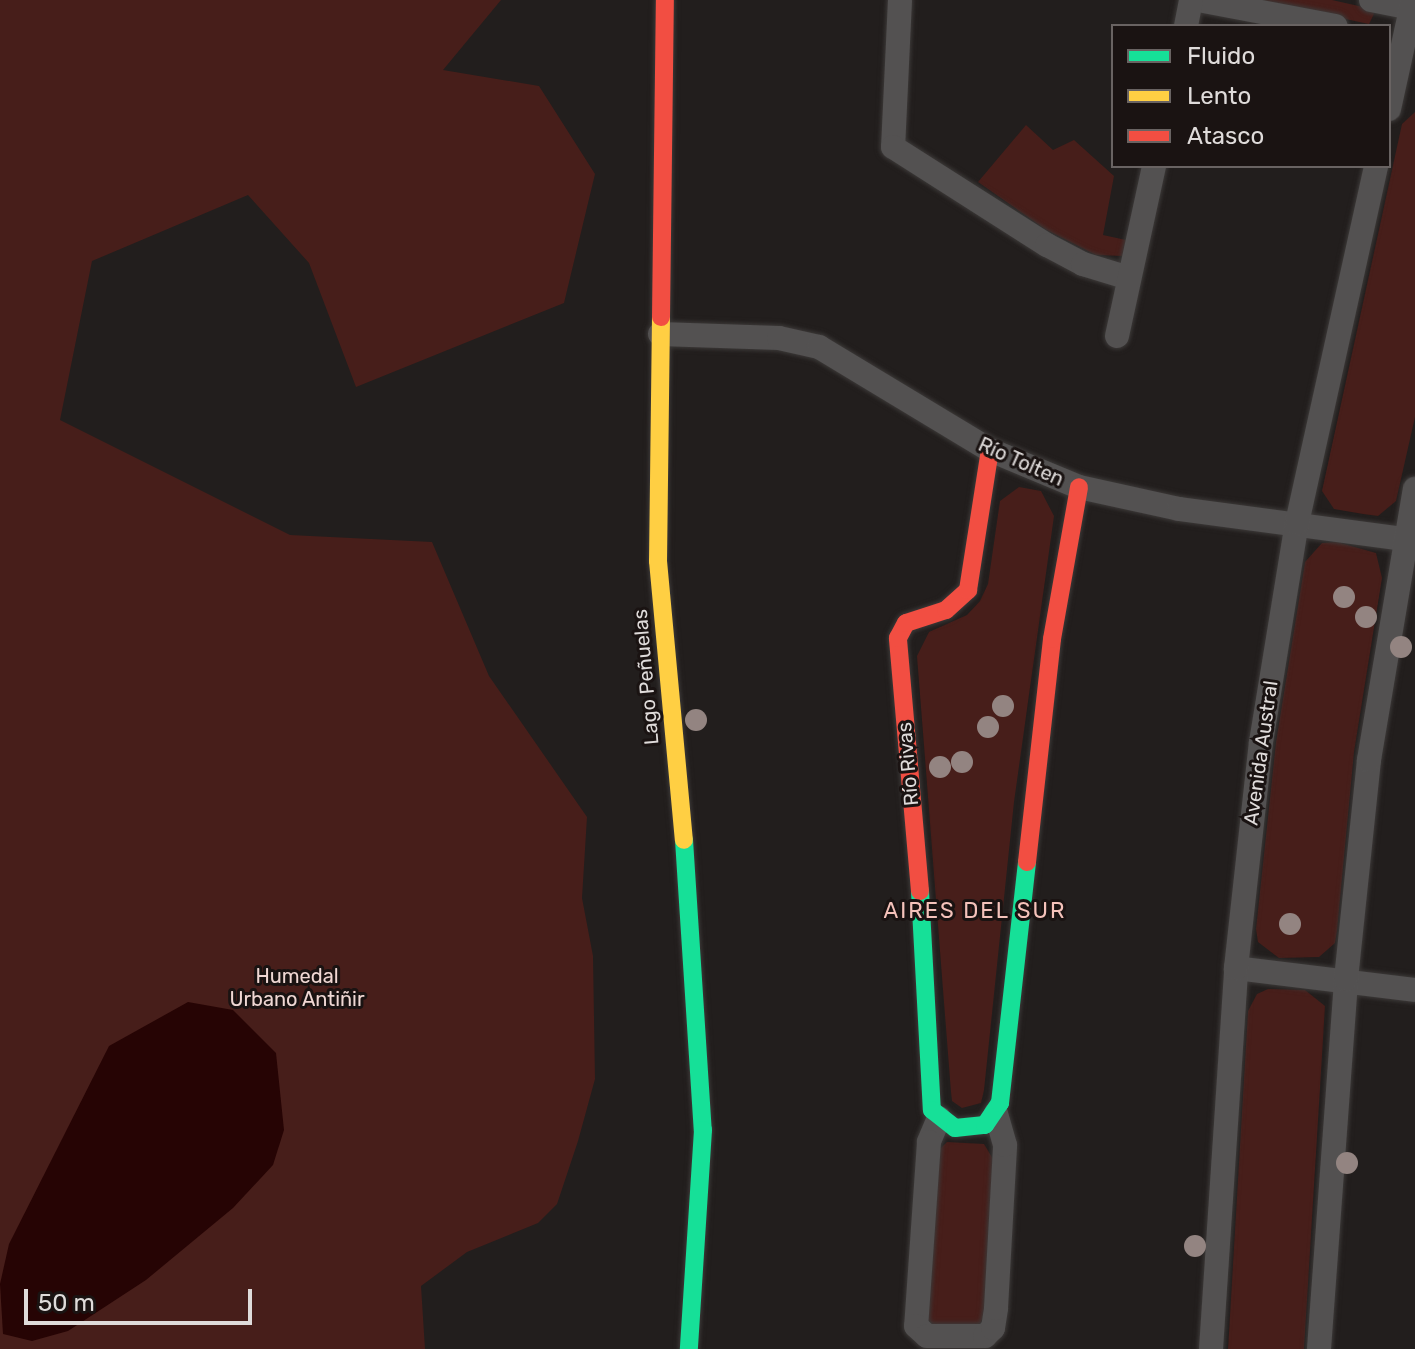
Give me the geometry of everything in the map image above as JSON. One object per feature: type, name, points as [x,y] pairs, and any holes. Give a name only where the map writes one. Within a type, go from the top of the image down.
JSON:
[{"type":"street","name":"Lago Peñuelas","points":[[665,0],[658,561],[697,985],[703,1130],[689,1349]]},
{"type":"street","points":[[900,0],[893,147],[1047,245],[1083,264],[1129,278]]},
{"type":"street","points":[[1186,24],[1191,0]]},
{"type":"street","points":[[1198,0],[1325,24]]},
{"type":"street","points":[[1371,0],[1412,4],[1391,100]]},
{"type":"street","points":[[1117,336],[1154,168]]},
{"type":"street","name":"Avenida Austral","points":[[1211,1349],[1236,968],[1261,742],[1297,523],[1376,168]]},
{"type":"street","name":"Río Tolten","points":[[660,334],[779,338],[819,347],[990,450],[1079,487],[1179,509],[1404,539]]},
{"type":"street","name":"Río Rivas","points":[[990,450],[968,590],[946,610],[906,623],[898,638],[932,1110],[939,1118],[929,1142],[916,1326],[927,1336],[985,1336],[993,1328],[1005,1145],[996,1113],[1052,639],[1079,487]]},
{"type":"street","points":[[1319,1349],[1346,979],[1369,760],[1404,539],[1415,489]]},
{"type":"street","points":[[1236,968],[1346,979],[1415,990]]},
{"type":"street","points":[[939,1118],[955,1128],[977,1129],[996,1113]]},
{"type":"green space","name":"Humedal Urbano Antiñir","points":[[0,0],[501,0],[443,70],[539,86],[595,174],[564,303],[356,387],[309,263],[248,195],[92,261],[60,420],[290,535],[432,542],[489,676],[587,817],[582,898],[593,956],[595,1079],[578,1141],[557,1204],[538,1223],[467,1252],[421,1286],[425,1349],[0,1349]]},
{"type":"green space","points":[[1254,0],[1332,0],[1372,9],[1374,14],[1369,24]]},
{"type":"green space","points":[[1415,112],[1415,417],[1396,501],[1378,516],[1334,509],[1322,491],[1402,124]]},
{"type":"green space","points":[[1026,125],[1053,150],[1074,140],[1114,176],[1103,235],[1126,240],[1123,256],[1096,255],[1045,229],[978,182]]},
{"type":"green space","points":[[1019,487],[1041,491],[1054,516],[1014,802],[984,1090],[981,1103],[962,1108],[952,1101],[951,1092],[917,656],[929,632],[967,615],[980,601],[988,584],[1000,501]]},
{"type":"green space","points":[[1337,542],[1376,553],[1382,578],[1354,752],[1337,931],[1335,943],[1319,957],[1279,958],[1258,942],[1256,929],[1276,742],[1305,562],[1322,543]]},
{"type":"green space","points":[[1268,989],[1305,990],[1325,1006],[1304,1349],[1228,1349],[1248,1011],[1257,994]]},
{"type":"green space","points":[[947,1142],[984,1144],[993,1159],[985,1314],[977,1329],[934,1326],[927,1318],[940,1149]]},
{"type":"shaded area","points":[[188,1002],[233,1010],[276,1053],[284,1130],[273,1165],[233,1208],[146,1280],[68,1331],[32,1341],[3,1334],[0,1284],[9,1244],[109,1046]]},
{"type":"traffic: fast","points":[[684,840],[703,1130],[689,1349]]},
{"type":"traffic: fast","points":[[920,891],[932,1110],[955,1128],[985,1125],[1000,1103],[1027,862]]},
{"type":"traffic: slow","points":[[661,317],[658,561],[684,840]]},
{"type":"traffic: jam","points":[[661,317],[665,0]]},
{"type":"traffic: jam","points":[[920,891],[898,638],[906,623],[946,610],[968,590],[990,450]]},
{"type":"traffic: jam","points":[[1027,862],[1052,639],[1079,487]]},
{"type":"district","name":"AIRES DEL SUR","points":[[975,911]]}]
